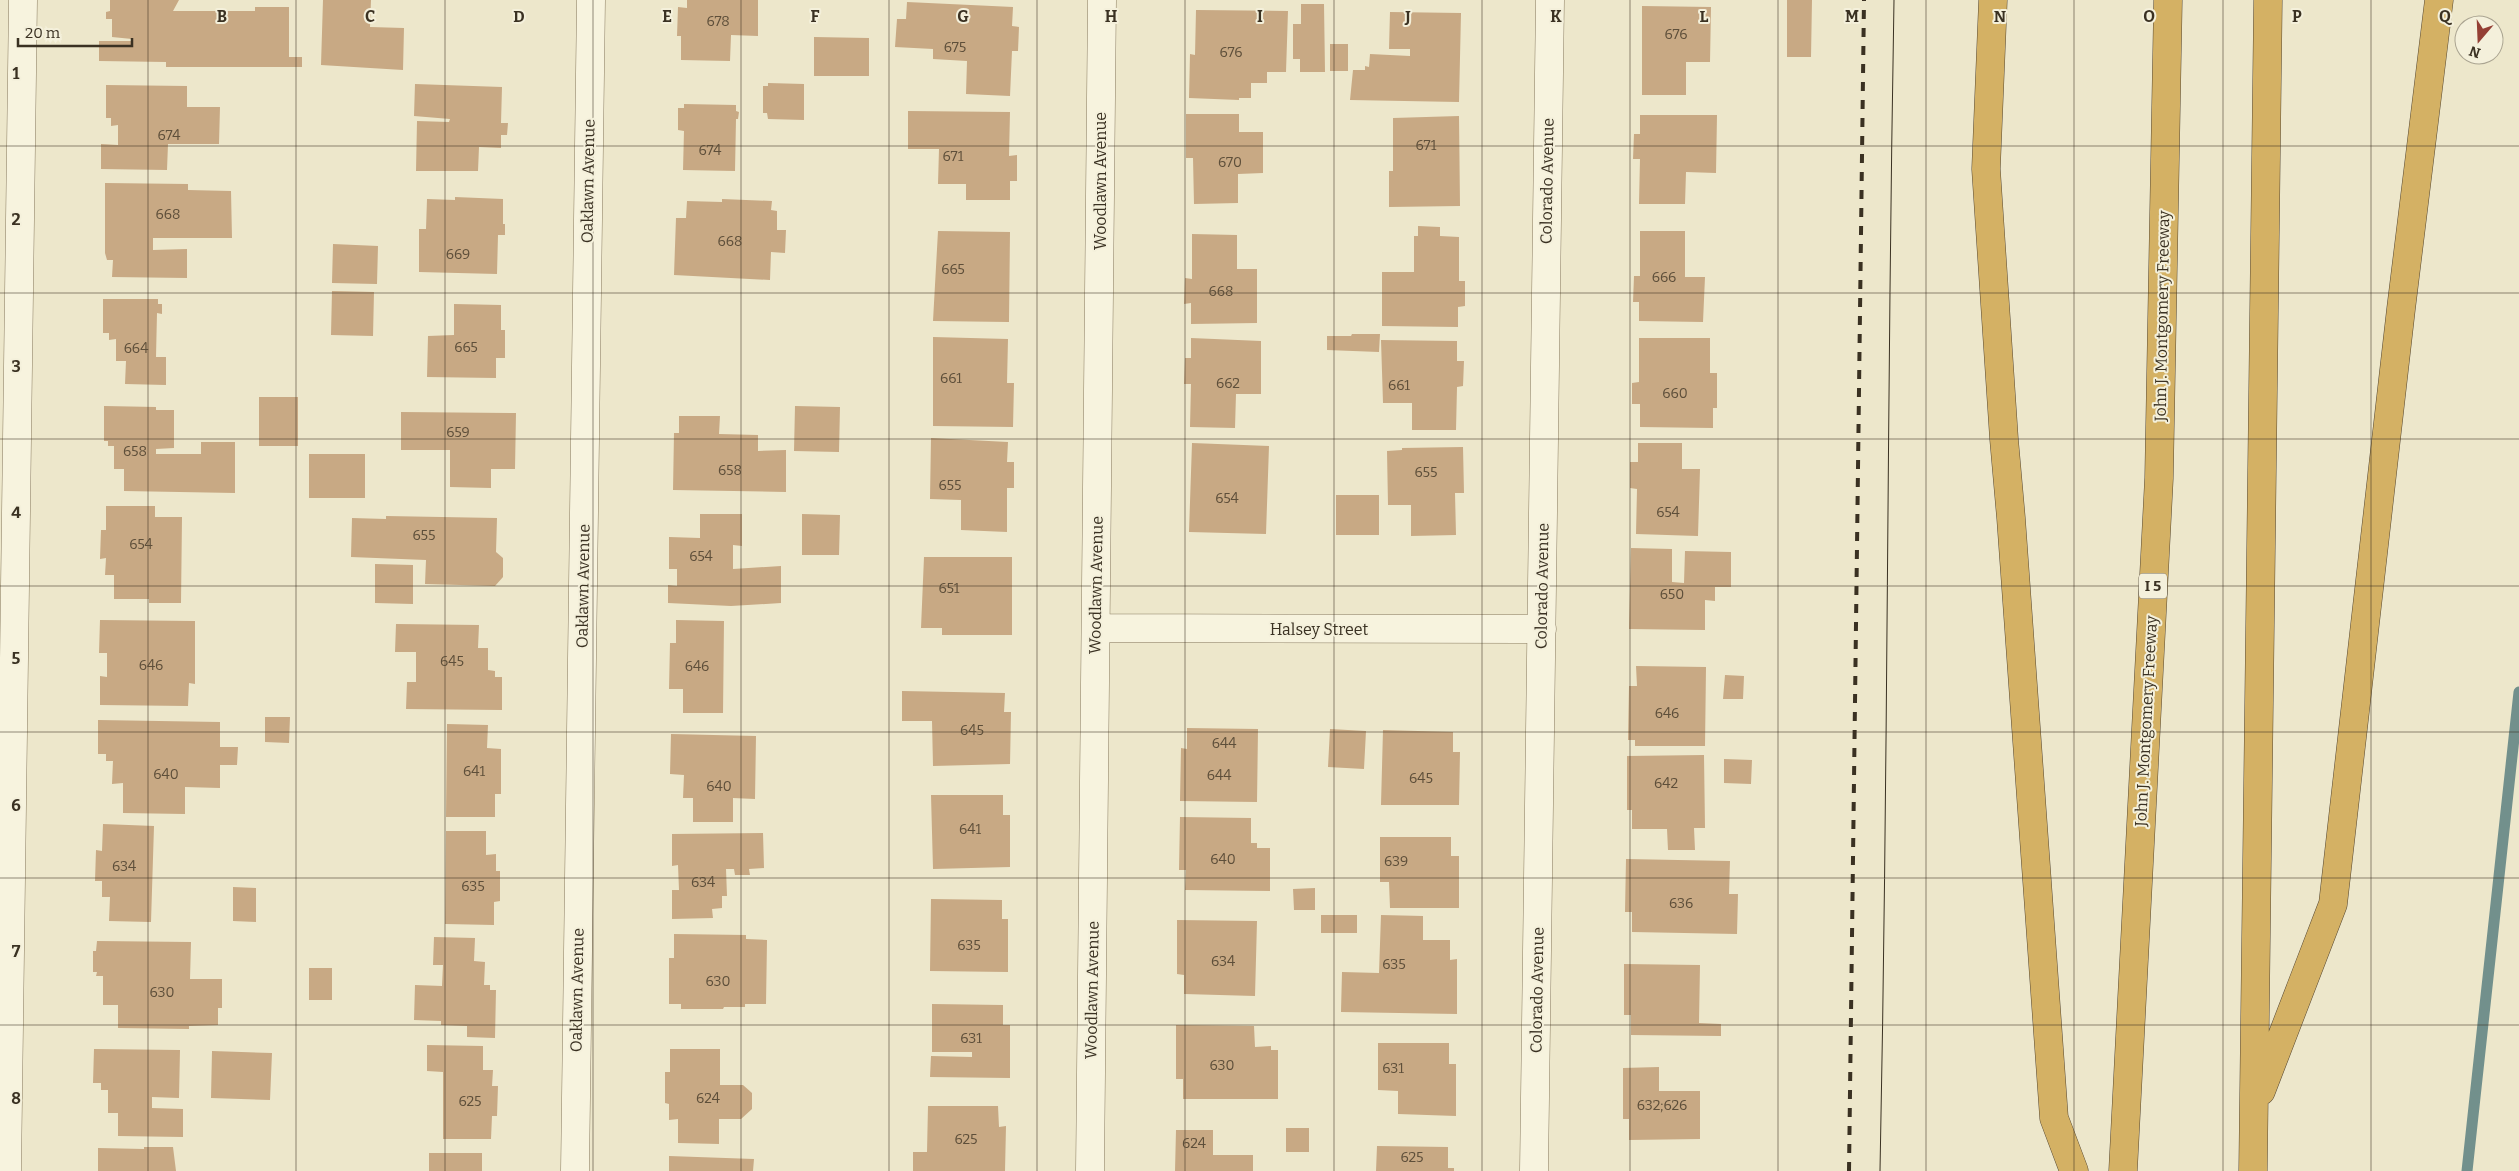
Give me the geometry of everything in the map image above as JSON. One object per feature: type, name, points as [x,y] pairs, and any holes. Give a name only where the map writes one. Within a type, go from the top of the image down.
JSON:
[{"type":"highway","points":[[1993,0],[1986,169],[2004,439],[2054,1118],[2074,1171]]},
{"type":"highway","name":"John J. Montgomery Freeway","points":[[2123,1171],[2159,478],[2168,0]]},
{"type":"highway","points":[[2253,1171],[2268,0]]},
{"type":"highway","points":[[2254,1109],[2333,904],[2401,309],[2439,0]]},
{"type":"street","points":[[7,1171],[23,0]]},
{"type":"street","name":"Oaklawn Avenue","points":[[575,1171],[591,0]]},
{"type":"street","name":"Woodlawn Avenue","points":[[1090,1171],[1102,0]]},
{"type":"street","name":"Colorado Avenue","points":[[1534,1171],[1550,0]]},
{"type":"street","name":"Halsey Street","points":[[1096,628],[1542,630]]},
{"type":"building","points":[[110,0],[179,0],[173,11],[255,11],[255,7],[289,7],[289,57],[302,57],[302,67],[166,67],[166,62],[99,61],[99,41],[132,41],[132,39],[112,37],[112,19],[106,19],[106,12],[110,11]]},
{"type":"building","points":[[323,0],[371,0],[370,27],[404,28],[403,70],[321,65]]},
{"type":"building","points":[[687,0],[758,0],[758,36],[731,35],[730,61],[681,60],[681,36],[677,36],[678,7],[687,8]]},
{"type":"building","points":[[1787,0],[1812,0],[1811,57],[1787,57]]},
{"type":"building","points":[[907,2],[1013,7],[1012,26],[1019,27],[1018,51],[1012,51],[1010,96],[966,94],[967,61],[933,59],[933,49],[895,47],[897,19],[906,19]]},
{"type":"building","points":[[1301,4],[1324,4],[1325,72],[1300,72],[1300,59],[1293,59],[1293,24],[1301,24]]},
{"type":"building","points":[[1642,6],[1711,7],[1710,62],[1686,62],[1686,95],[1642,95]]},
{"type":"building","points":[[1196,10],[1288,11],[1286,72],[1267,72],[1267,83],[1251,83],[1251,98],[1239,98],[1239,100],[1189,98],[1190,54],[1195,55]]},
{"type":"building","points":[[1390,12],[1461,13],[1459,102],[1350,100],[1353,70],[1365,70],[1365,66],[1369,67],[1370,54],[1410,56],[1410,49],[1389,49]]},
{"type":"building","points":[[814,37],[869,38],[869,76],[814,76]]},
{"type":"building","points":[[1330,44],[1348,44],[1348,71],[1330,71]]},
{"type":"building","points":[[768,83],[804,84],[804,120],[768,119],[767,113],[763,113],[763,86],[768,86]]},
{"type":"building","points":[[415,84],[502,87],[501,123],[508,123],[507,135],[501,135],[501,148],[479,147],[478,171],[416,171],[417,121],[449,122],[450,119],[414,116]]},
{"type":"building","points":[[106,85],[187,86],[187,107],[220,107],[219,144],[168,144],[167,170],[101,169],[101,144],[118,145],[118,125],[111,126],[111,118],[106,118]]},
{"type":"building","points":[[684,104],[736,105],[736,111],[739,112],[738,119],[736,119],[735,171],[683,170],[684,131],[678,130],[678,108],[684,108]]},
{"type":"building","points":[[908,111],[1010,112],[1009,156],[1017,155],[1017,181],[1010,181],[1010,200],[966,200],[966,184],[938,184],[939,149],[908,149]]},
{"type":"building","points":[[1186,114],[1239,114],[1239,132],[1263,132],[1263,173],[1238,174],[1238,203],[1194,204],[1193,158],[1186,158]]},
{"type":"building","points":[[1640,115],[1717,115],[1716,173],[1686,172],[1685,204],[1639,204],[1640,159],[1633,159],[1634,134],[1640,134]]},
{"type":"building","points":[[1459,116],[1460,206],[1389,207],[1389,171],[1393,171],[1393,118]]},
{"type":"building","points":[[105,183],[188,184],[188,190],[231,191],[232,238],[153,238],[153,250],[187,249],[187,278],[112,277],[113,260],[107,260],[105,253]]},
{"type":"building","points":[[455,197],[503,199],[505,235],[498,235],[497,274],[419,272],[419,229],[426,229],[427,199],[455,200]]},
{"type":"building","points":[[722,199],[772,201],[771,210],[777,211],[777,230],[786,230],[785,253],[771,252],[770,280],[674,275],[676,218],[686,218],[687,201],[722,202]]},
{"type":"building","points":[[1418,226],[1440,227],[1440,236],[1459,237],[1459,281],[1465,281],[1465,306],[1458,307],[1458,327],[1382,326],[1382,272],[1414,272],[1414,236],[1418,236]]},
{"type":"building","points":[[938,231],[1010,232],[1009,322],[933,321]]},
{"type":"building","points":[[1640,231],[1685,231],[1685,277],[1705,277],[1703,322],[1639,321],[1639,302],[1633,302],[1634,276],[1640,276]]},
{"type":"building","points":[[1192,234],[1237,235],[1237,269],[1257,269],[1257,323],[1191,324],[1191,303],[1184,304],[1185,278],[1192,279]]},
{"type":"building","points":[[333,244],[378,246],[377,284],[332,283]]},
{"type":"building","points":[[332,291],[374,292],[373,336],[331,335]]},
{"type":"building","points":[[103,299],[158,299],[158,304],[162,304],[162,314],[157,313],[156,357],[166,357],[166,385],[125,384],[126,361],[116,361],[116,339],[109,340],[109,333],[103,333]]},
{"type":"building","points":[[454,304],[501,305],[501,330],[505,330],[505,358],[496,358],[496,378],[427,377],[428,336],[454,335]]},
{"type":"building","points":[[1352,334],[1380,334],[1379,352],[1327,350],[1327,336],[1351,336]]},
{"type":"building","points":[[933,337],[1008,339],[1007,383],[1014,383],[1013,427],[933,426]]},
{"type":"building","points":[[1191,338],[1261,341],[1261,394],[1236,394],[1235,428],[1190,427],[1191,384],[1184,384],[1185,358],[1191,358]]},
{"type":"building","points":[[1639,338],[1710,338],[1710,373],[1717,373],[1717,408],[1713,408],[1713,428],[1640,427],[1640,404],[1632,404],[1632,383],[1639,382]]},
{"type":"building","points":[[1381,340],[1457,341],[1457,361],[1464,361],[1463,386],[1457,387],[1456,430],[1412,430],[1412,403],[1383,403]]},
{"type":"building","points":[[259,397],[298,397],[298,446],[259,446]]},
{"type":"building","points":[[104,406],[156,407],[156,410],[174,410],[174,448],[156,449],[156,454],[201,454],[201,442],[235,442],[235,493],[124,491],[124,469],[114,469],[114,446],[108,446],[108,441],[104,441]]},
{"type":"building","points":[[795,406],[840,407],[839,452],[794,451]]},
{"type":"building","points":[[401,412],[516,413],[515,469],[491,469],[491,488],[450,487],[450,450],[401,450]]},
{"type":"building","points":[[679,416],[720,416],[719,434],[758,435],[758,451],[786,450],[786,492],[673,490],[674,433],[679,433]]},
{"type":"building","points":[[931,438],[1008,442],[1007,462],[1014,462],[1014,488],[1007,488],[1007,532],[961,530],[961,500],[930,499]]},
{"type":"building","points":[[1192,443],[1269,446],[1266,534],[1189,532]]},
{"type":"building","points":[[1638,443],[1682,443],[1682,469],[1700,469],[1698,536],[1636,534],[1637,489],[1630,488],[1630,462],[1638,462]]},
{"type":"building","points":[[1463,447],[1464,493],[1455,493],[1456,535],[1411,536],[1411,505],[1388,505],[1387,451],[1402,450],[1402,448]]},
{"type":"building","points":[[309,454],[365,454],[365,498],[309,498]]},
{"type":"building","points":[[1336,495],[1379,495],[1379,535],[1336,535]]},
{"type":"building","points":[[106,506],[155,506],[155,517],[182,517],[181,603],[149,603],[149,599],[114,599],[114,575],[105,575],[106,558],[100,559],[101,530],[106,530]]},
{"type":"building","points":[[700,514],[742,514],[742,546],[733,545],[733,569],[781,566],[781,603],[731,606],[668,603],[668,585],[677,586],[677,569],[669,569],[669,537],[700,538]]},
{"type":"building","points":[[802,514],[840,515],[839,555],[802,555]]},
{"type":"building","points":[[386,516],[497,518],[496,552],[503,558],[503,577],[495,586],[425,584],[426,560],[351,557],[352,518],[386,519]]},
{"type":"building","points":[[1631,548],[1672,549],[1672,582],[1684,583],[1685,551],[1731,552],[1731,587],[1715,587],[1715,601],[1705,600],[1705,630],[1629,629]]},
{"type":"building","points":[[924,557],[1012,557],[1012,635],[942,635],[942,628],[921,628]]},
{"type":"building","points":[[375,564],[413,565],[413,604],[375,603]]},
{"type":"building","points":[[100,620],[195,621],[195,684],[189,683],[188,706],[100,705],[100,676],[107,677],[107,653],[99,653]]},
{"type":"building","points":[[676,620],[724,621],[723,713],[683,713],[683,689],[669,689],[670,643],[676,643]]},
{"type":"building","points":[[396,624],[479,625],[478,648],[488,648],[488,670],[495,671],[495,677],[502,677],[502,710],[406,709],[407,682],[416,682],[416,652],[395,652]]},
{"type":"building","points":[[1636,666],[1706,667],[1705,746],[1635,746],[1635,740],[1628,740],[1629,686],[1637,686]]},
{"type":"building","points":[[1725,675],[1744,676],[1743,699],[1723,699]]},
{"type":"building","points":[[902,691],[1005,693],[1004,712],[1011,712],[1010,764],[933,766],[932,721],[902,721]]},
{"type":"building","points":[[265,717],[290,717],[289,743],[265,742]]},
{"type":"building","points":[[98,720],[220,722],[220,747],[238,747],[237,765],[220,765],[220,788],[185,787],[185,814],[123,813],[123,783],[112,784],[113,761],[106,761],[106,754],[98,754]]},
{"type":"building","points":[[447,724],[488,725],[487,748],[501,749],[501,794],[495,794],[495,817],[446,817]]},
{"type":"building","points":[[1187,728],[1258,729],[1257,802],[1180,801],[1181,748],[1187,749]]},
{"type":"building","points":[[1330,729],[1366,731],[1364,769],[1328,767]]},
{"type":"building","points":[[1383,730],[1453,732],[1453,752],[1460,752],[1459,805],[1381,805]]},
{"type":"building","points":[[671,734],[756,736],[755,799],[733,798],[733,822],[693,822],[693,798],[683,798],[684,775],[670,774]]},
{"type":"building","points":[[1704,755],[1705,828],[1694,828],[1695,850],[1668,850],[1667,829],[1632,829],[1632,810],[1627,810],[1627,756]]},
{"type":"building","points":[[1724,759],[1752,760],[1751,784],[1724,783]]},
{"type":"building","points":[[931,795],[1003,795],[1003,815],[1010,815],[1010,867],[933,869]]},
{"type":"building","points":[[1180,817],[1251,818],[1251,843],[1257,843],[1257,848],[1270,848],[1270,891],[1185,890],[1186,870],[1179,870]]},
{"type":"building","points":[[103,824],[154,826],[151,922],[109,921],[110,897],[102,897],[102,881],[95,881],[96,850],[102,851]]},
{"type":"building","points":[[446,831],[486,831],[486,855],[496,854],[496,871],[500,871],[500,901],[494,902],[494,925],[445,924]]},
{"type":"building","points":[[763,833],[764,868],[749,869],[750,875],[735,875],[734,869],[726,869],[727,896],[722,896],[722,908],[712,909],[713,918],[672,919],[672,890],[679,890],[678,865],[672,866],[672,834]]},
{"type":"building","points":[[1380,837],[1451,837],[1451,856],[1459,856],[1459,908],[1390,908],[1389,882],[1380,882]]},
{"type":"building","points":[[1626,859],[1730,861],[1729,894],[1738,894],[1737,934],[1632,932],[1632,912],[1625,912]]},
{"type":"building","points":[[233,887],[256,888],[256,922],[233,921]]},
{"type":"building","points":[[1315,888],[1315,910],[1294,910],[1293,889]]},
{"type":"building","points":[[931,899],[1002,900],[1002,919],[1008,919],[1008,972],[930,971]]},
{"type":"building","points":[[1321,915],[1357,915],[1357,933],[1321,933]]},
{"type":"building","points":[[1381,915],[1423,916],[1423,940],[1450,940],[1450,960],[1457,959],[1457,1014],[1341,1012],[1342,972],[1379,973]]},
{"type":"building","points":[[1177,920],[1257,921],[1255,996],[1184,994],[1184,975],[1177,974]]},
{"type":"building","points":[[674,934],[746,935],[746,939],[767,940],[766,1004],[745,1004],[745,1007],[724,1007],[723,1009],[681,1009],[681,1004],[669,1004],[669,958],[674,958]]},
{"type":"building","points":[[434,937],[475,938],[474,961],[485,962],[484,985],[490,985],[490,990],[496,990],[495,1038],[467,1037],[467,1026],[441,1025],[441,1021],[414,1020],[415,985],[442,986],[443,965],[433,965]]},
{"type":"building","points":[[97,941],[191,942],[190,979],[222,979],[222,1008],[218,1008],[218,1025],[189,1026],[189,1029],[118,1028],[118,1005],[103,1005],[103,976],[96,976],[97,972],[93,972],[93,951],[96,951]]},
{"type":"building","points":[[1624,964],[1700,965],[1699,1023],[1721,1024],[1721,1036],[1631,1035],[1631,1015],[1624,1015]]},
{"type":"building","points":[[309,968],[332,968],[332,1000],[309,1000]]},
{"type":"building","points":[[932,1004],[1003,1005],[1003,1025],[1010,1025],[1010,1078],[930,1077],[931,1056],[972,1057],[972,1052],[932,1052]]},
{"type":"building","points":[[1176,1025],[1254,1026],[1255,1047],[1271,1046],[1271,1050],[1278,1050],[1278,1099],[1183,1099],[1183,1079],[1176,1079]]},
{"type":"building","points":[[1378,1043],[1449,1043],[1449,1064],[1456,1064],[1456,1116],[1398,1114],[1398,1091],[1378,1090]]},
{"type":"building","points":[[427,1045],[483,1046],[483,1070],[493,1070],[492,1086],[498,1086],[497,1116],[492,1116],[491,1139],[443,1139],[443,1072],[427,1071]]},
{"type":"building","points":[[94,1049],[180,1050],[179,1098],[152,1097],[152,1108],[183,1109],[183,1137],[118,1136],[118,1113],[108,1113],[108,1090],[101,1090],[101,1083],[93,1083]]},
{"type":"building","points":[[670,1049],[720,1049],[720,1085],[743,1085],[752,1093],[752,1109],[741,1119],[719,1119],[719,1144],[678,1143],[678,1119],[669,1120],[669,1104],[665,1103],[665,1072],[670,1072]]},
{"type":"building","points":[[212,1051],[272,1053],[270,1100],[211,1098]]},
{"type":"building","points":[[1659,1067],[1659,1091],[1700,1091],[1700,1139],[1629,1140],[1629,1119],[1623,1119],[1623,1068]]},
{"type":"building","points":[[928,1106],[998,1106],[999,1127],[1006,1126],[1005,1171],[913,1171],[913,1152],[927,1152]]},
{"type":"building","points":[[1286,1128],[1309,1128],[1309,1152],[1286,1152]]},
{"type":"building","points":[[1176,1130],[1213,1130],[1213,1155],[1253,1155],[1253,1171],[1175,1171]]},
{"type":"building","points":[[1377,1146],[1448,1147],[1448,1168],[1454,1168],[1454,1171],[1376,1171]]},
{"type":"building","points":[[144,1147],[173,1147],[176,1171],[98,1171],[98,1148],[144,1149]]},
{"type":"building","points":[[429,1153],[482,1153],[482,1171],[429,1171]]},
{"type":"building","points":[[669,1156],[754,1159],[753,1171],[669,1171]]},
{"type":"waterway","points":[[2467,1171],[2519,692]]},
{"type":"tram line","points":[[1880,1171],[1894,0]]},
{"type":"railway","points":[[1849,1171],[1864,0]]}]
